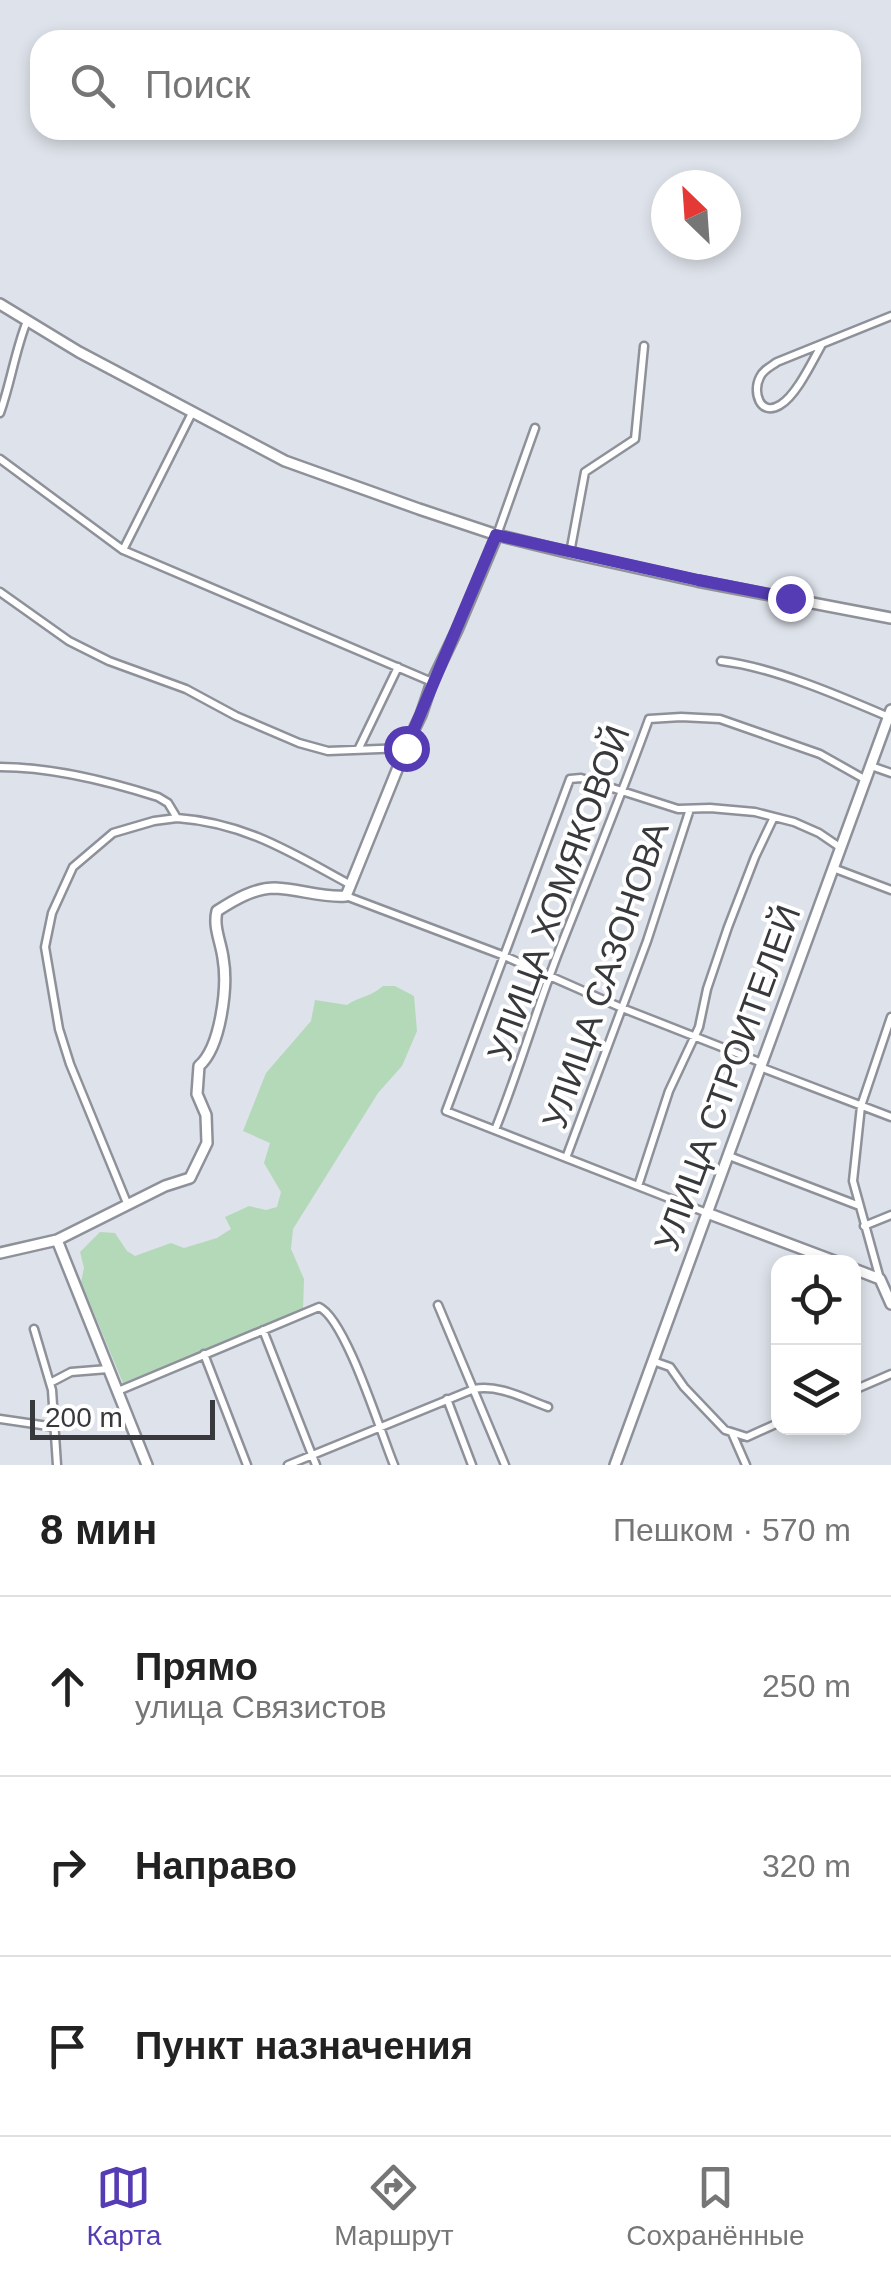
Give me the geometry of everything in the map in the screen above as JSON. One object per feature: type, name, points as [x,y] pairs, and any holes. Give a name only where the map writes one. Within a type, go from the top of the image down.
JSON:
[{"type":"main road","points":[[0,304],[79,352],[285,461],[496,535],[891,618]]},
{"type":"main road","points":[[0,1253],[57,1240],[165,1186],[190,1178],[207,1142],[206,1115],[197,1094],[199,1066],[208,1058],[223,1007],[224,964],[214,922],[217,911],[238,897],[273,888],[330,897],[348,890],[496,535]]},
{"type":"main road","name":"УЛИЦА СТРОИТЕЛЕЙ","points":[[615,1465],[890,714]]},
{"type":"main road","points":[[707,1213],[818,1255]]},
{"type":"main road","points":[[57,1240],[144,1464]]},
{"type":"main road","points":[[861,1272],[880,1279],[891,1304]]},
{"type":"street","points":[[821,346],[798,385],[780,405],[769,408],[758,401],[761,373],[778,362],[891,316]]},
{"type":"street","points":[[0,413],[27,320]]},
{"type":"street","points":[[570,552],[585,472],[634,439],[644,346]]},
{"type":"street","points":[[123,550],[192,413]]},
{"type":"street","points":[[496,535],[535,428]]},
{"type":"street","points":[[0,459],[123,550],[432,682]]},
{"type":"street","points":[[0,592],[69,641],[109,661],[186,689],[298,743],[328,751],[406,748]]},
{"type":"street","points":[[721,662],[761,670],[890,714]]},
{"type":"street","points":[[358,750],[398,668]]},
{"type":"street","name":"УЛИЦА ХОМЯКОВОЙ","points":[[494,1130],[649,719],[720,719],[820,754],[866,780]]},
{"type":"street","points":[[871,766],[891,773]]},
{"type":"street","points":[[0,767],[127,788],[168,803],[177,818]]},
{"type":"street","points":[[707,1213],[446,1111],[502,955],[570,779],[582,778],[678,809],[755,812],[794,822],[841,848]]},
{"type":"street","name":"УЛИЦА САЗОНОВА","points":[[566,1158],[690,809]]},
{"type":"street","points":[[638,1186],[669,1092],[694,1036],[728,927],[774,817]]},
{"type":"street","points":[[127,1204],[70,1064],[59,1029],[45,947],[52,913],[73,866],[113,833],[154,820],[205,820],[247,832],[348,890],[550,978],[891,1117]]},
{"type":"street","points":[[834,868],[891,890]]},
{"type":"street","points":[[880,1279],[853,1181],[861,1106],[891,1017]]},
{"type":"street","points":[[728,1156],[858,1206]]},
{"type":"street","points":[[864,1226],[891,1215]]},
{"type":"street","points":[[438,1305],[505,1465]]},
{"type":"street","points":[[118,1391],[319,1307],[332,1317],[353,1358],[394,1465]]},
{"type":"street","points":[[34,1329],[50,1383],[57,1465]]},
{"type":"street","points":[[263,1330],[316,1465]]},
{"type":"street","points":[[204,1354],[247,1465]]},
{"type":"street","points":[[653,1361],[670,1367],[725,1430],[746,1437],[771,1426]]},
{"type":"street","points":[[50,1383],[71,1372],[108,1368]]},
{"type":"street","points":[[861,1387],[891,1374]]},
{"type":"street","points":[[288,1465],[474,1389],[496,1389],[548,1407]]},
{"type":"street","points":[[447,1399],[472,1465]]},
{"type":"street","points":[[0,1419],[54,1427]]},
{"type":"street","points":[[732,1432],[746,1465]]},
{"type":"green space","points":[[383,986],[395,986],[414,996],[417,1031],[402,1066],[378,1093],[293,1229],[291,1249],[304,1279],[303,1310],[123,1383],[81,1282],[84,1268],[80,1252],[100,1232],[115,1233],[135,1256],[171,1243],[184,1248],[217,1238],[231,1229],[225,1217],[249,1206],[266,1210],[277,1207],[281,1192],[264,1163],[270,1143],[243,1131],[266,1073],[311,1021],[315,1000],[347,1005]]},
{"type":"route","points":[[406,748],[496,535],[790,598]]}]
